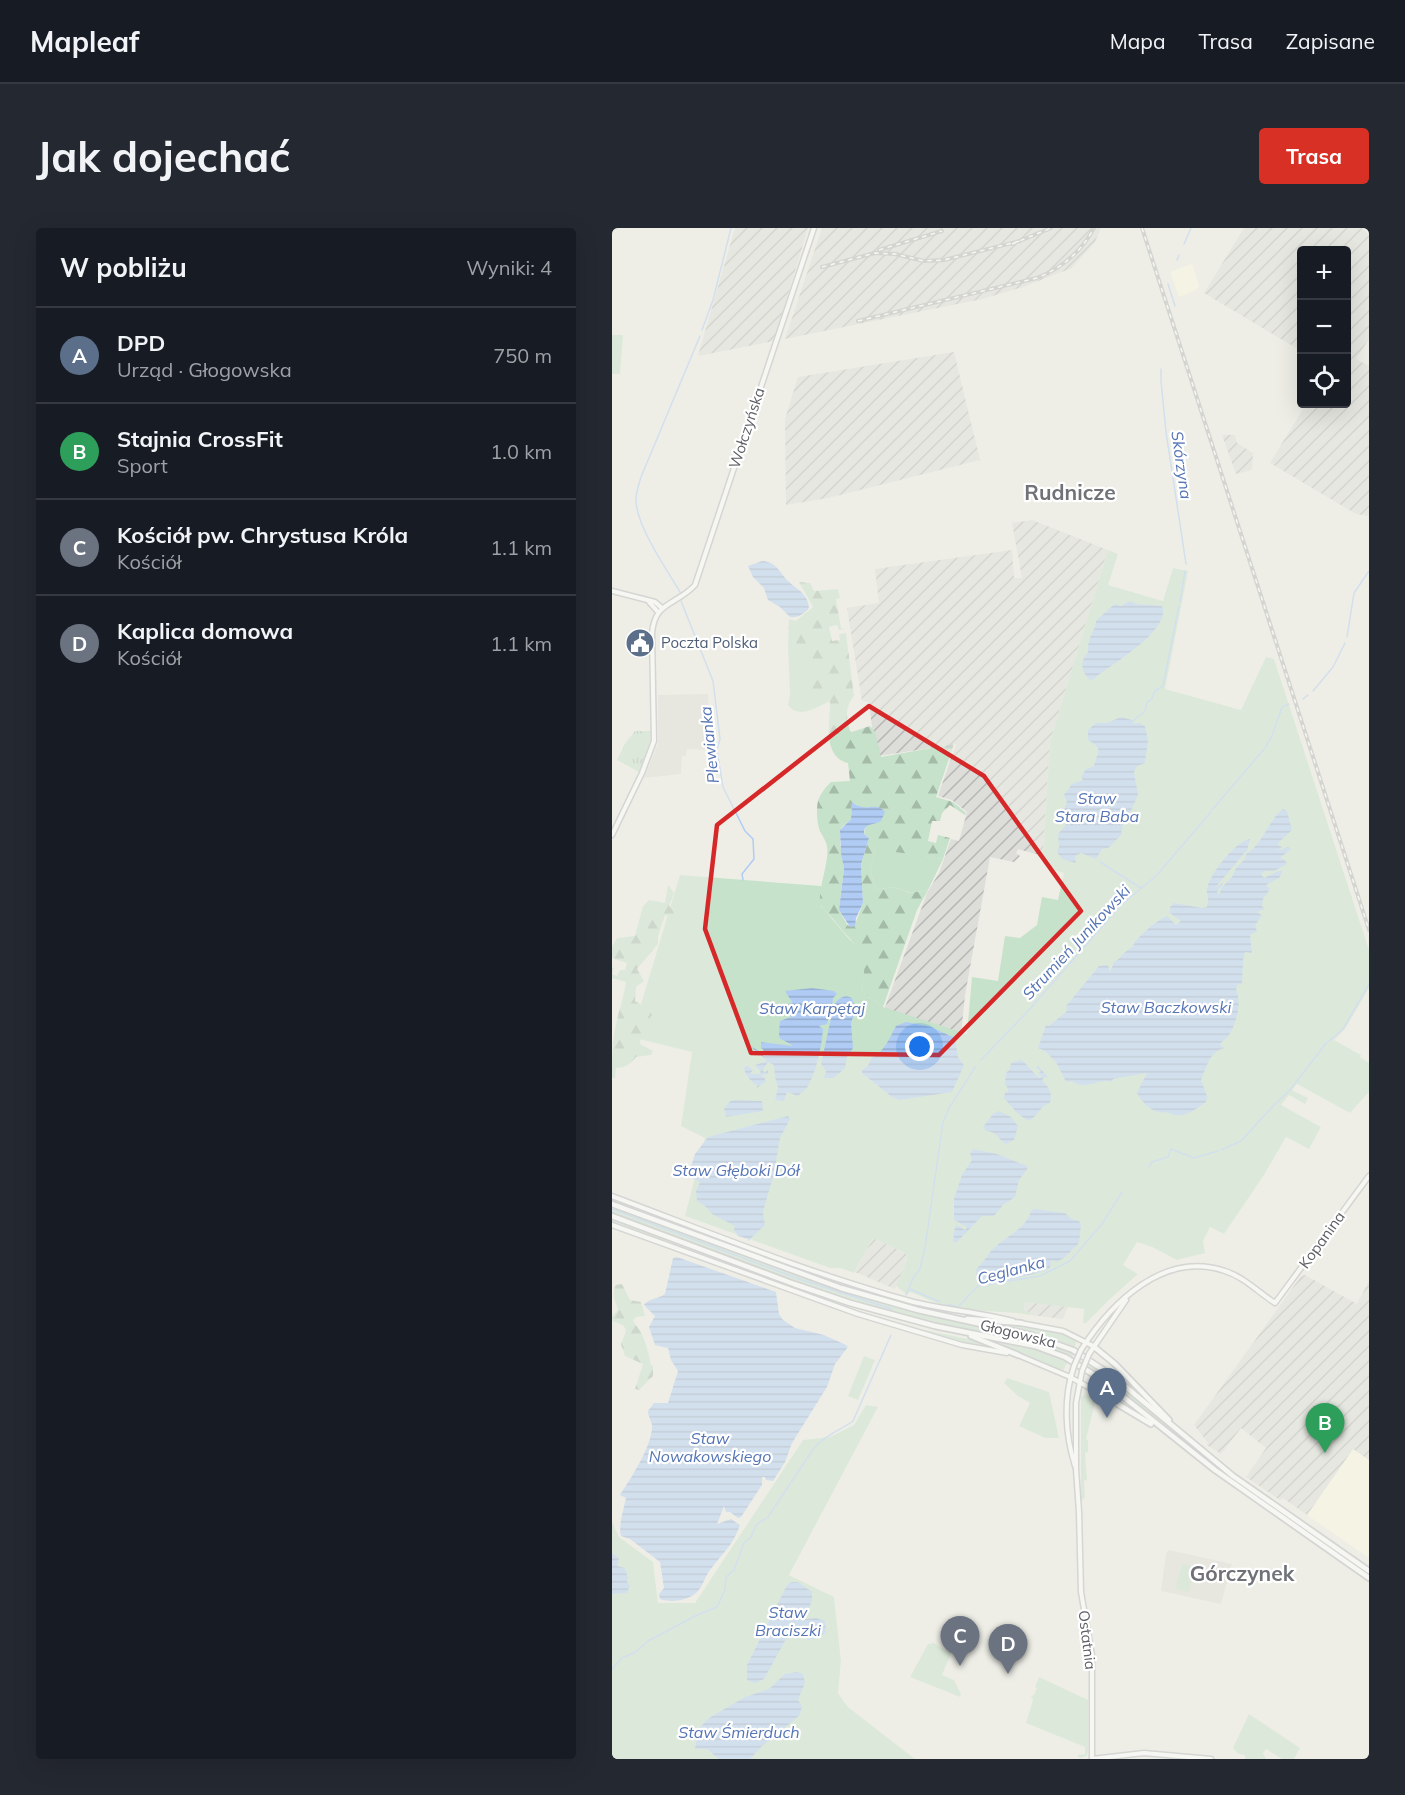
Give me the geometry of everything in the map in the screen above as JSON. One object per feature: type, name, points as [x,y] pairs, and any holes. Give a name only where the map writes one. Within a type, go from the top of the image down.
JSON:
[{"type":"main road","name":"Głogowska","points":[[612,1204],[835,1286],[952,1318],[1028,1334],[1072,1350],[1109,1373],[1233,1476],[1369,1571]]},
{"type":"main road","name":"Głogowska","points":[[612,1216],[837,1299],[954,1331],[1035,1346],[1065,1357],[1101,1379],[1224,1477],[1369,1578]]},
{"type":"main road","points":[[952,1318],[1021,1323]]},
{"type":"main road","points":[[954,1331],[1018,1355]]},
{"type":"main road","points":[[1093,1346],[1118,1367],[1176,1429]]},
{"type":"main road","points":[[1101,1394],[1164,1431]]},
{"type":"street","name":"Wołczyńska","points":[[658,612],[693,588],[696,582],[814,228]]},
{"type":"street","points":[[612,591],[655,602],[662,608]]},
{"type":"street","points":[[612,835],[642,773],[654,741],[652,634],[653,622],[658,612],[646,599]]},
{"type":"street","name":"Kopanina","points":[[1130,1295],[1143,1283],[1163,1272],[1200,1266],[1231,1273],[1275,1303],[1369,1176]]},
{"type":"street","name":"Głogowska","points":[[612,1196],[811,1270],[882,1293],[941,1308],[1055,1328],[1087,1341]]},
{"type":"street","name":"Głogowska","points":[[612,1225],[834,1306],[969,1347],[1018,1355],[1070,1377]]},
{"type":"street","points":[[1130,1295],[1093,1346],[1087,1341],[1130,1295]]},
{"type":"street","name":"Ostatnia","points":[[1076,1469],[1072,1456],[1066,1395],[1074,1366],[1087,1341]]},
{"type":"street","name":"Ostatnia","points":[[1092,1759],[1092,1655],[1081,1592],[1076,1512],[1076,1396],[1082,1371],[1093,1346]]},
{"type":"street","points":[[1070,1377],[1101,1394]]},
{"type":"street","points":[[1076,1396],[1082,1388],[1088,1387]]},
{"type":"street","points":[[1092,1759],[1144,1753],[1211,1759]]},
{"type":"highlighted area","points":[[869,706],[984,776],[1081,911],[939,1055],[751,1053],[705,929],[717,825]]},
{"type":"shaded area","points":[[735,228],[808,228],[774,341],[698,356]]},
{"type":"shaded area","points":[[822,228],[1101,228],[1095,242],[1072,268],[1023,287],[982,299],[785,339]]},
{"type":"shaded area","points":[[1244,228],[1362,228],[1369,235],[1369,339],[1356,359],[1369,366],[1369,516],[1356,514],[1270,463],[1304,408],[1351,408],[1351,246],[1297,246],[1297,349],[1204,293]]},
{"type":"shaded area","points":[[1192,264],[1199,286],[1196,290],[1179,297],[1170,272]]},
{"type":"shaded area","points":[[954,352],[980,460],[828,498],[786,505],[785,419],[798,377]]},
{"type":"shaded area","points":[[1222,435],[1235,435],[1237,443],[1253,453],[1252,470],[1236,474]]},
{"type":"shaded area","points":[[1032,520],[1108,550],[1050,742],[1043,856],[1018,849],[1016,853],[1020,856],[1014,862],[990,857],[965,995],[961,1034],[884,1010],[927,893],[939,873],[951,839],[959,841],[967,812],[952,800],[938,796],[956,744],[866,758],[872,727],[869,702],[862,701],[847,608],[879,603],[875,569],[1012,550],[1014,578],[1022,578],[1012,523]]},
{"type":"shaded area","points":[[708,694],[710,750],[687,749],[686,756],[682,756],[681,774],[644,778],[658,744],[658,695]]},
{"type":"shaded area","points":[[873,1238],[906,1253],[907,1260],[895,1289],[855,1272]]},
{"type":"shaded area","points":[[1305,1275],[1357,1304],[1369,1281],[1369,1460],[1353,1449],[1307,1515],[1246,1477],[1266,1448],[1241,1428],[1221,1454],[1207,1445],[1208,1443],[1194,1425],[1301,1276]]},
{"type":"shaded area","points":[[1025,1302],[1068,1307],[1063,1319],[1030,1315],[1030,1312],[1024,1312]]},
{"type":"shaded area","points":[[1353,1449],[1369,1460],[1369,1558],[1307,1515]]},
{"type":"shaded area","points":[[1169,1550],[1232,1564],[1221,1604],[1161,1591],[1166,1553]]},
{"type":"green space","points":[[612,335],[623,335],[620,374],[612,374]]},
{"type":"green space","points":[[1108,550],[1118,554],[1108,585],[1163,601],[1173,568],[1188,571],[1165,689],[1241,710],[1266,657],[1274,659],[1369,950],[1369,988],[1345,1029],[1334,1040],[1361,1055],[1360,1057],[1369,1063],[1369,1092],[1350,1113],[1297,1084],[1292,1090],[1308,1098],[1305,1104],[1289,1095],[1281,1105],[1321,1127],[1309,1149],[1286,1137],[1264,1175],[1224,1234],[1210,1227],[1203,1241],[1205,1253],[1177,1260],[1137,1242],[1123,1265],[1138,1274],[1086,1323],[1083,1323],[1084,1309],[1025,1302],[1024,1311],[1030,1312],[1030,1315],[960,1309],[910,1292],[907,1295],[896,1286],[907,1260],[906,1253],[873,1238],[854,1273],[841,1268],[830,1268],[685,1216],[705,1138],[681,1126],[692,1052],[631,1037],[680,875],[821,886],[821,906],[857,946],[865,961],[861,991],[883,1007],[967,1034],[972,977],[998,981],[1005,936],[1020,938],[1037,925],[1042,897],[1058,900],[1064,873],[1047,865],[1043,856],[1050,742]]},
{"type":"green space","points":[[799,582],[810,583],[814,591],[838,589],[840,598],[836,599],[841,628],[845,629],[839,630],[837,625],[829,627],[832,641],[840,640],[839,634],[846,633],[854,696],[847,712],[850,731],[870,726],[875,732],[881,757],[954,744],[936,797],[953,802],[966,813],[965,815],[950,805],[942,813],[940,821],[932,821],[928,841],[936,843],[938,835],[950,838],[943,859],[875,849],[870,870],[876,890],[893,887],[910,893],[928,890],[917,910],[883,1007],[861,991],[864,977],[863,958],[855,944],[821,905],[820,893],[827,861],[827,844],[818,822],[818,801],[831,782],[850,781],[848,763],[834,753],[829,738],[830,701],[814,709],[807,703],[807,655],[796,647],[788,647],[789,619],[796,621],[813,607]],"holes":[[[852,802],[861,808],[872,807],[871,825],[866,825],[864,834],[869,838],[861,864],[863,903],[856,922],[848,926],[839,910],[844,869],[840,844],[841,828],[851,819]]]},
{"type":"green space","points":[[788,647],[796,647],[807,654],[807,703],[814,709],[804,712],[797,711],[788,705],[790,694]]},
{"type":"green space","points":[[635,731],[651,731],[650,743],[639,772],[617,760],[626,742]]},
{"type":"green space","points":[[875,848],[943,859],[928,890],[911,893],[893,887],[876,890],[870,870]]},
{"type":"green space","points":[[668,885],[674,893],[669,906],[679,915],[671,919],[665,915],[658,936],[658,944],[637,969],[644,981],[636,987],[635,1001],[650,1010],[652,1015],[642,1029],[640,1044],[653,1051],[651,1055],[636,1057],[628,1065],[616,1068],[615,1078],[612,1078],[613,1041],[626,982],[612,978],[612,974],[617,976],[620,970],[625,970],[627,963],[612,958],[612,947],[617,938],[635,936],[643,906],[649,900],[665,903]]},
{"type":"green space","points":[[612,1198],[841,1282],[913,1303],[849,1286],[756,1255],[617,1203],[612,1201]]},
{"type":"green space","points":[[612,1206],[818,1283],[911,1311],[1029,1338],[1074,1354],[1072,1357],[1038,1344],[930,1322],[838,1297],[612,1213]]},
{"type":"green space","points":[[612,1220],[863,1312],[925,1330],[968,1339],[996,1349],[958,1342],[843,1308],[612,1223]]},
{"type":"green space","points":[[622,1284],[630,1300],[641,1302],[645,1316],[636,1317],[633,1320],[644,1340],[653,1366],[653,1376],[639,1390],[635,1389],[643,1364],[625,1356],[621,1344],[626,1329],[612,1321],[612,1316],[618,1310],[614,1296],[615,1285]]},
{"type":"green space","points":[[989,1322],[1059,1332],[1077,1339],[1075,1346],[1077,1347],[1037,1333]]},
{"type":"green space","points":[[987,1341],[1035,1350],[1070,1363],[1067,1363],[1063,1371]]},
{"type":"green space","points":[[864,1356],[875,1360],[858,1400],[848,1396]]},
{"type":"green space","points":[[1089,1363],[1112,1379],[1247,1490],[1208,1462],[1088,1366]]},
{"type":"green space","points":[[1007,1378],[1049,1392],[1059,1438],[1045,1438],[1019,1426],[1030,1403],[1004,1383]]},
{"type":"green space","points":[[1084,1394],[1096,1399],[1086,1439],[1088,1440],[1088,1452],[1085,1453],[1087,1480],[1084,1481],[1085,1497],[1083,1500],[1081,1499],[1081,1397]]},
{"type":"green space","points":[[866,1405],[878,1407],[789,1575],[834,1597],[841,1661],[838,1693],[848,1707],[915,1759],[612,1759],[612,1522],[619,1537],[653,1562],[658,1603],[695,1603],[803,1440],[830,1437],[854,1425]]},
{"type":"green space","points":[[1182,1564],[1196,1567],[1189,1592],[1175,1589]]},
{"type":"green space","points":[[954,1635],[950,1647],[953,1649],[942,1675],[954,1680],[961,1694],[960,1697],[910,1677],[928,1644],[932,1642],[947,1651]]},
{"type":"green space","points":[[1039,1677],[1088,1700],[1087,1756],[1080,1758],[1077,1755],[1085,1754],[1085,1747],[1026,1723],[1033,1700],[1031,1696],[1037,1688],[1035,1687]]},
{"type":"green space","points":[[1249,1714],[1300,1748],[1294,1759],[1282,1759],[1266,1749],[1263,1753],[1266,1759],[1245,1759],[1245,1755],[1239,1754],[1233,1748]]},
{"type":"water","points":[[762,561],[774,565],[804,595],[809,608],[805,612],[790,617],[768,600],[764,588],[753,577],[748,566]]},
{"type":"water","points":[[1130,601],[1136,604],[1162,606],[1163,616],[1158,626],[1137,647],[1091,681],[1083,670],[1083,662],[1096,621],[1115,604],[1121,606]]},
{"type":"water","name":"Staw Stara Baba","points":[[1121,717],[1132,720],[1134,724],[1139,723],[1145,726],[1148,740],[1145,763],[1137,766],[1134,772],[1138,795],[1131,811],[1124,817],[1121,835],[1108,848],[1102,849],[1096,859],[1081,853],[1075,856],[1076,863],[1062,859],[1057,852],[1058,834],[1066,825],[1063,813],[1067,801],[1064,795],[1072,784],[1083,780],[1081,777],[1086,769],[1094,766],[1098,751],[1097,746],[1088,740],[1088,730],[1096,723],[1107,723]]},
{"type":"water","points":[[852,802],[862,807],[878,807],[885,812],[881,821],[867,826],[864,830],[864,834],[869,838],[861,864],[863,903],[855,926],[850,927],[839,910],[844,869],[840,830],[851,819]]},
{"type":"water","name":"Staw Baczkowski","points":[[1283,809],[1287,811],[1292,830],[1279,842],[1278,845],[1282,847],[1277,851],[1288,847],[1291,849],[1280,858],[1287,864],[1274,871],[1265,871],[1261,874],[1264,878],[1283,871],[1279,878],[1266,885],[1270,889],[1263,899],[1262,906],[1265,909],[1256,912],[1262,915],[1255,926],[1257,931],[1250,935],[1252,953],[1245,952],[1242,984],[1238,984],[1236,989],[1239,1006],[1236,1018],[1229,1035],[1220,1045],[1225,1048],[1215,1052],[1212,1056],[1201,1080],[1207,1096],[1206,1102],[1183,1115],[1153,1110],[1142,1101],[1137,1093],[1147,1073],[1113,1079],[1112,1082],[1102,1081],[1087,1085],[1072,1081],[1066,1082],[1056,1062],[1045,1051],[1038,1048],[1046,1025],[1049,1026],[1067,1011],[1066,1006],[1099,966],[1108,965],[1110,973],[1114,962],[1132,948],[1141,935],[1158,921],[1167,916],[1176,925],[1181,921],[1170,913],[1170,907],[1174,903],[1207,907],[1209,882],[1224,859],[1244,841],[1250,839],[1247,850],[1215,888],[1224,882],[1217,892],[1219,895],[1222,887],[1245,859],[1246,854],[1257,844],[1273,819]]},
{"type":"water","name":"Staw Karpętaj","points":[[812,988],[834,991],[837,994],[833,998],[832,1006],[845,996],[852,998],[854,1004],[857,1005],[851,1023],[853,1048],[847,1057],[845,1068],[834,1078],[824,1078],[826,1071],[821,1064],[832,1008],[827,1024],[819,1026],[823,1029],[820,1051],[814,1074],[807,1087],[798,1096],[787,1092],[784,1101],[775,1100],[778,1087],[774,1065],[768,1062],[763,1069],[764,1073],[768,1070],[768,1074],[761,1075],[765,1078],[765,1082],[757,1088],[745,1072],[744,1067],[747,1066],[753,1070],[750,1074],[759,1074],[761,1072],[755,1065],[767,1061],[750,1046],[768,1056],[769,1054],[761,1048],[761,1042],[793,1046],[779,1037],[780,1021],[791,1017],[786,1006],[792,1002],[785,991]]},
{"type":"water","points":[[906,1022],[931,1027],[955,1038],[958,1057],[964,1065],[952,1092],[899,1100],[862,1073],[871,1058],[883,1049],[896,1026]]},
{"type":"water","points":[[1023,1061],[1039,1078],[1042,1076],[1038,1073],[1041,1072],[1036,1067],[1038,1066],[1049,1078],[1045,1077],[1042,1080],[1049,1090],[1050,1103],[1028,1121],[1017,1113],[1004,1098],[1005,1093],[1009,1090],[1005,1084],[1006,1073],[1011,1063]]},
{"type":"water","points":[[733,1100],[762,1101],[763,1111],[726,1117],[724,1109]]},
{"type":"water","points":[[999,1111],[1011,1117],[1018,1126],[1014,1140],[1006,1144],[996,1134],[986,1131],[983,1127],[993,1114]]},
{"type":"water","name":"Staw Głęboki Dół","points":[[788,1116],[790,1119],[780,1138],[774,1173],[763,1212],[765,1225],[748,1241],[738,1236],[734,1230],[735,1226],[712,1214],[697,1201],[696,1191],[700,1182],[692,1178],[691,1166],[695,1154],[708,1137]]},
{"type":"water","points":[[973,1149],[997,1154],[1028,1168],[1019,1180],[1015,1197],[1003,1205],[994,1216],[982,1216],[955,1243],[953,1241],[955,1226],[965,1230],[967,1227],[954,1220],[954,1199],[962,1175],[972,1160],[970,1153]]},
{"type":"water","points":[[1034,1209],[1065,1213],[1071,1219],[1079,1221],[1081,1225],[1079,1243],[1064,1258],[1057,1262],[1051,1260],[1050,1268],[1043,1271],[1002,1280],[977,1279],[976,1269],[999,1243],[1025,1223]]},
{"type":"water","name":"Staw Nowakowskiego","points":[[677,1257],[776,1292],[779,1314],[783,1320],[795,1328],[824,1335],[848,1347],[835,1364],[827,1387],[792,1443],[785,1462],[773,1481],[762,1477],[762,1485],[741,1517],[738,1518],[726,1512],[724,1506],[717,1524],[731,1519],[740,1525],[730,1545],[696,1593],[688,1598],[673,1601],[660,1599],[659,1594],[664,1588],[660,1562],[630,1539],[621,1536],[621,1522],[626,1498],[620,1495],[649,1442],[652,1425],[648,1411],[654,1403],[668,1403],[678,1371],[671,1360],[668,1348],[655,1345],[649,1327],[655,1316],[644,1305],[665,1294],[673,1258]]},
{"type":"water","points":[[612,1553],[619,1558],[617,1566],[625,1568],[627,1582],[630,1585],[627,1593],[612,1594]]},
{"type":"water","name":"Staw Braciszki","points":[[791,1582],[798,1582],[812,1592],[812,1600],[805,1619],[816,1618],[825,1621],[826,1632],[818,1638],[808,1640],[802,1633],[800,1636],[786,1639],[764,1679],[755,1683],[747,1680],[747,1665],[787,1585]]},
{"type":"water","name":"Staw Śmierduch","points":[[797,1672],[803,1674],[805,1683],[798,1700],[802,1706],[800,1715],[750,1759],[719,1759],[707,1749],[695,1749],[699,1728],[709,1718],[745,1697],[769,1689],[785,1674]]},
{"type":"waterway","name":"Plewianka","points":[[702,330],[713,300],[731,228]]},
{"type":"waterway","name":"Skórzyna","points":[[1184,244],[1191,228]]},
{"type":"waterway","name":"Skórzyna","points":[[1177,260],[1179,255]]},
{"type":"waterway","name":"Skórzyna","points":[[1168,284],[1175,306]]},
{"type":"waterway","name":"Plewianka","points":[[680,592],[646,534],[637,509],[636,496],[641,477],[700,336]]},
{"type":"waterway","name":"Skórzyna","points":[[1161,369],[1166,432],[1186,564]]},
{"type":"waterway","name":"Skórzyna","points":[[1180,602],[1185,571]]},
{"type":"waterway","name":"Strumień Junikowski","points":[[1347,637],[1354,593],[1369,571]]},
{"type":"waterway","name":"Plewianka","points":[[681,601],[713,681],[720,739],[717,750],[723,787],[745,831],[753,839],[754,859],[742,874],[743,880]]},
{"type":"waterway","name":"Skórzyna","points":[[1133,721],[1145,711],[1147,702],[1151,700],[1155,691],[1163,686],[1179,606]]},
{"type":"waterway","name":"Strumień Junikowski","points":[[1313,691],[1333,667],[1345,643]]},
{"type":"waterway","name":"Strumień Junikowski","points":[[1303,699],[1308,695]]},
{"type":"waterway","name":"Strumień Junikowski","points":[[1212,810],[1265,748],[1272,736],[1282,707],[1289,704]]},
{"type":"waterway","points":[[712,719],[717,750]]},
{"type":"waterway","name":"Strumień Junikowski","points":[[981,1060],[1028,1011],[1121,905],[1156,876],[1211,812]]},
{"type":"waterway","name":"Skórzyna","points":[[1100,862],[1141,888]]},
{"type":"waterway","name":"Ceglanka","points":[[1329,1041],[1343,1029],[1369,984]]},
{"type":"waterway","name":"Ceglanka","points":[[1221,1150],[1241,1141],[1290,1090],[1327,1042]]},
{"type":"waterway","name":"Strumień Junikowski","points":[[906,1295],[913,1278],[920,1269],[925,1248],[943,1122],[949,1108],[976,1066]]},
{"type":"waterway","name":"Ceglanka","points":[[1149,1167],[1152,1162],[1168,1157],[1171,1149],[1194,1158],[1218,1151]]},
{"type":"waterway","name":"Ceglanka","points":[[947,1304],[958,1307],[978,1286],[1040,1276],[1070,1261],[1102,1224],[1122,1192]]},
{"type":"waterway","points":[[612,1209],[802,1280],[892,1309]]},
{"type":"waterway","name":"Ceglanka","points":[[910,1289],[940,1302]]},
{"type":"waterway","name":"Strumień Junikowski","points":[[815,1447],[829,1435],[853,1421],[891,1335]]},
{"type":"waterway","name":"Strumień Junikowski","points":[[612,1669],[622,1658],[636,1652],[648,1641],[717,1607],[725,1590],[726,1577],[734,1570],[744,1543],[751,1537],[756,1525],[768,1517],[814,1448]]},
{"type":"railway","points":[[1012,244],[1051,228]]},
{"type":"railway","points":[[858,321],[1037,278],[1070,258],[1083,245],[1094,228]]},
{"type":"railway","points":[[1142,228],[1369,930]]},
{"type":"railway","points":[[879,250],[942,231]]},
{"type":"railway","points":[[822,267],[875,253],[895,254],[924,261],[944,260],[1020,241]]},
{"type":"place","name":"Poczta Polska","points":[[640,643]]},
{"type":"place","name":"DPD","points":[[1107,1418]]},
{"type":"place","name":"Stajnia CrossFit","points":[[1325,1453]]},
{"type":"place","name":"Kościół pw. Chrystusa Króla","points":[[960,1666]]},
{"type":"place","name":"Kaplica domowa","points":[[1008,1674]]},
{"type":"district","name":"Rudnicze","points":[[1070,493]]},
{"type":"district","name":"Górczynek","points":[[1242,1574]]}]
